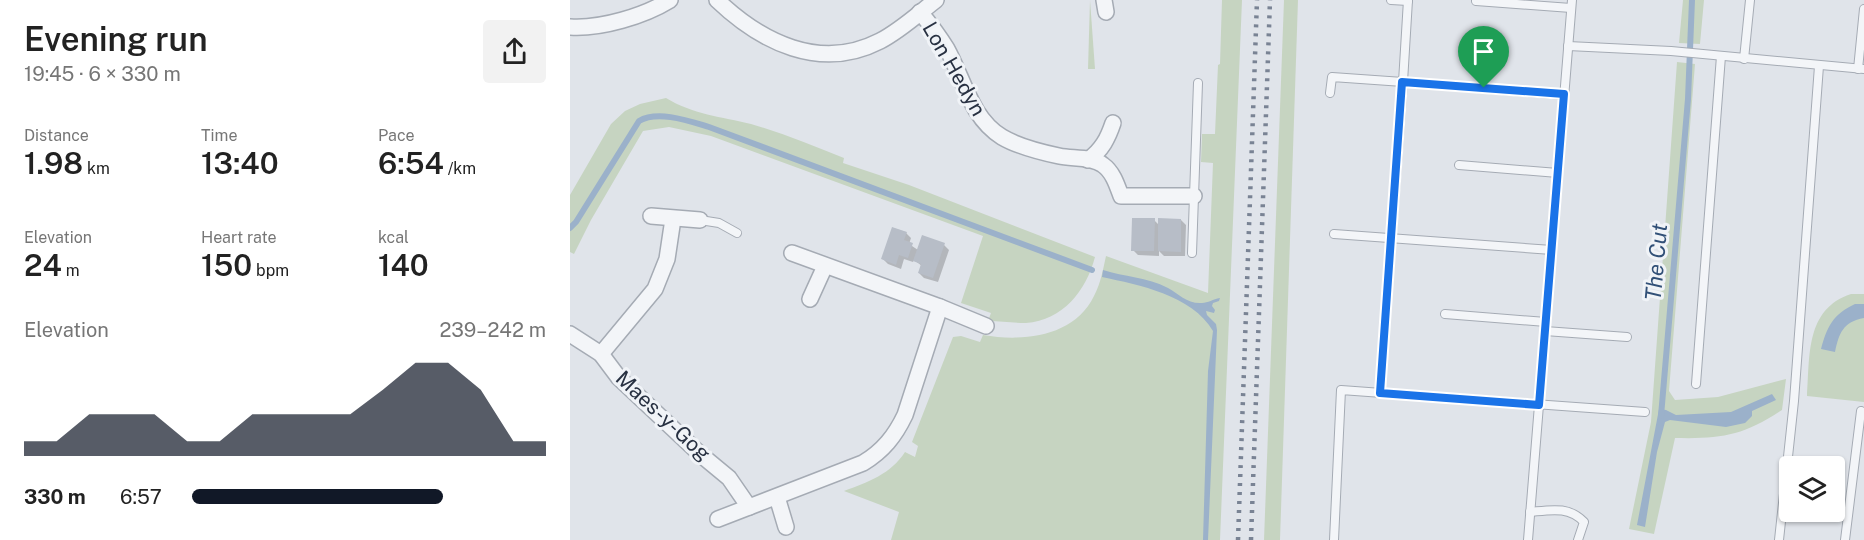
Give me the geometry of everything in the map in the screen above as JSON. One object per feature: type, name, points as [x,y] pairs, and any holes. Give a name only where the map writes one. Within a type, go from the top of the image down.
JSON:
[{"type":"street","points":[[570,27],[626,19],[647,12],[670,0]]},
{"type":"street","points":[[717,0],[738,21],[766,38],[796,50],[819,52],[863,49],[894,33],[936,0]]},
{"type":"street","name":"Lon Hedyn","points":[[920,12],[948,51],[964,90],[989,127],[1016,144],[1061,157],[1088,159]]},
{"type":"street","points":[[1088,159],[1104,145],[1113,123]]},
{"type":"street","points":[[1088,159],[1105,166],[1117,184],[1121,196],[1194,196]]},
{"type":"street","points":[[651,216],[700,220]]},
{"type":"street","points":[[601,354],[656,289],[667,259],[673,219]]},
{"type":"street","points":[[792,253],[986,326]]},
{"type":"street","points":[[810,299],[825,266]]},
{"type":"street","points":[[718,519],[863,463],[877,454],[888,443],[905,416],[940,307]]},
{"type":"street","name":"Maes-y-Gog","points":[[570,334],[595,348],[619,378],[729,478],[749,507]]},
{"type":"street","points":[[777,497],[786,527]]},
{"type":"lane","points":[[1380,393],[1408,1],[1391,0]]},
{"type":"lane","points":[[1744,58],[1750,0]]},
{"type":"lane","points":[[1476,1],[1571,4],[1528,540]]},
{"type":"lane","points":[[1568,46],[1671,51],[1861,69],[1864,9]]},
{"type":"lane","points":[[1696,384],[1720,56]]},
{"type":"lane","points":[[1779,540],[1794,401],[1819,66]]},
{"type":"lane","points":[[1330,93],[1332,76],[1564,94]]},
{"type":"lane","points":[[1192,253],[1198,83]]},
{"type":"lane","points":[[1459,165],[1558,173]]},
{"type":"lane","points":[[700,220],[718,223],[737,233]]},
{"type":"lane","points":[[1334,234],[1552,250]]},
{"type":"lane","points":[[1445,314],[1546,322]]},
{"type":"lane","points":[[1545,331],[1627,337]]},
{"type":"lane","points":[[1334,540],[1341,390],[1645,412]]},
{"type":"lane","points":[[1845,540],[1861,411]]},
{"type":"lane","points":[[1530,512],[1561,509],[1577,515],[1584,522],[1578,540]]},
{"type":"green space","points":[[1090,0],[1095,69],[1088,69]]},
{"type":"green space","points":[[1222,0],[1242,0],[1220,540],[891,540],[899,512],[844,491],[886,472],[905,452],[915,457],[918,446],[912,442],[953,337],[961,336],[980,342],[983,335],[1030,337],[1061,328],[1085,310],[1094,296],[1106,256],[1208,293],[1213,163],[1201,162],[1202,134],[1215,134]]},
{"type":"green space","points":[[1284,0],[1298,0],[1280,540],[1264,540]]},
{"type":"green space","points":[[1683,0],[1704,0],[1700,44],[1679,43]]},
{"type":"green space","points":[[1677,62],[1695,64],[1669,391],[1675,400],[1718,397],[1786,379],[1782,410],[1768,419],[1731,434],[1706,438],[1675,438],[1654,534],[1629,529],[1651,422]]},
{"type":"green space","points":[[666,98],[697,111],[751,124],[787,136],[844,158],[843,163],[909,185],[1095,257],[1086,281],[1071,302],[1062,310],[1039,321],[1026,323],[988,321],[991,313],[961,303],[983,236],[711,136],[669,127],[643,131],[591,220],[574,254],[570,252],[570,195],[611,124],[625,111],[640,104]]},
{"type":"green space","points":[[1851,294],[1864,294],[1864,402],[1807,396],[1810,351],[1818,323],[1825,311],[1836,301]]},
{"type":"water","points":[[1103,270],[1160,284],[1192,302],[1204,303],[1220,298],[1219,301],[1213,303],[1214,313],[1206,311],[1216,324],[1217,330],[1208,540],[1203,540],[1208,371],[1213,331],[1192,308],[1178,300],[1148,288],[1102,277]]},
{"type":"water","points":[[1855,304],[1864,304],[1864,318],[1851,322],[1843,329],[1835,352],[1821,349],[1832,322],[1841,312]]},
{"type":"water","points":[[1772,394],[1776,400],[1752,411],[1752,416],[1745,423],[1726,427],[1670,420],[1665,422],[1657,452],[1645,527],[1637,525],[1659,409],[1676,415],[1731,412]]},
{"type":"building","points":[[1132,218],[1155,218],[1154,251],[1131,251]]},
{"type":"building","points":[[1158,218],[1181,219],[1181,252],[1158,251]]},
{"type":"building","points":[[892,227],[907,232],[904,240],[913,243],[908,258],[899,255],[896,265],[881,259]]},
{"type":"building","points":[[922,235],[945,243],[933,278],[918,273],[921,264],[913,261]]},
{"type":"waterway","name":"The Cut","points":[[1661,416],[1688,99],[1692,0]]},
{"type":"waterway","points":[[570,228],[639,121],[664,116],[709,127],[1092,270]]},
{"type":"railway","points":[[1238,540],[1257,0]]},
{"type":"railway","points":[[1251,540],[1270,0]]},
{"type":"route","points":[[1402,82],[1484,88],[1564,94],[1539,405],[1380,393],[1402,82]]}]
